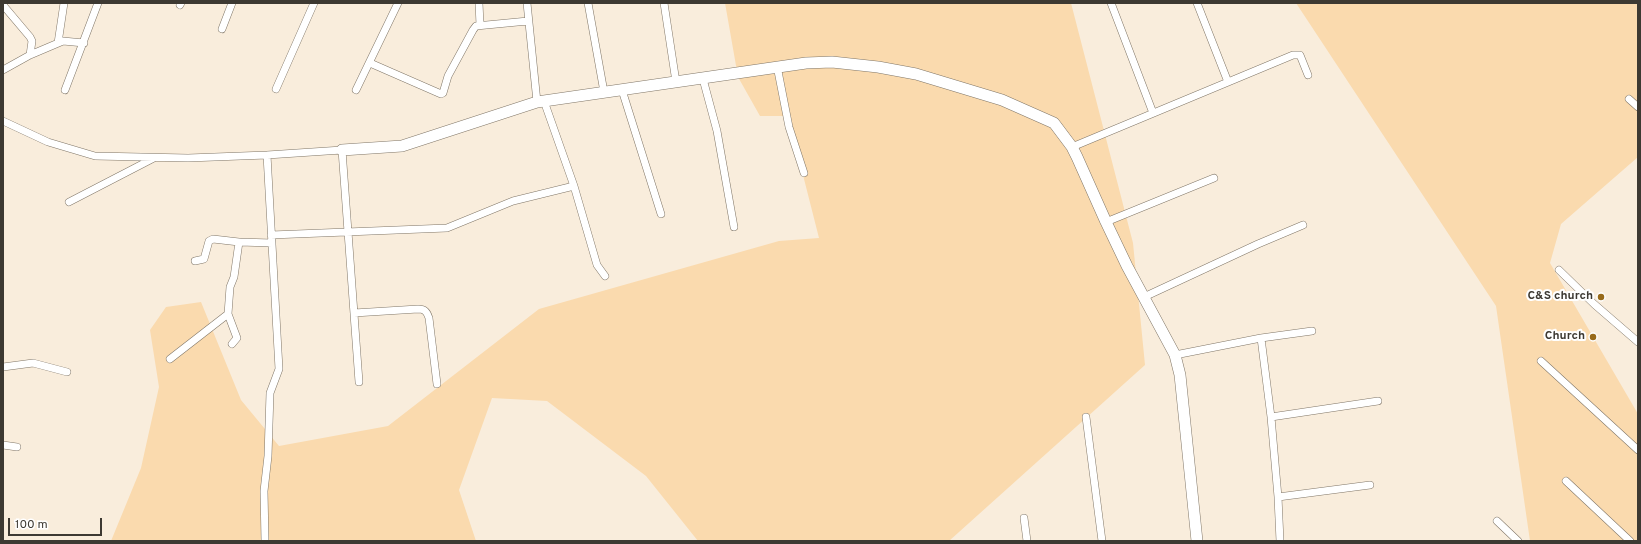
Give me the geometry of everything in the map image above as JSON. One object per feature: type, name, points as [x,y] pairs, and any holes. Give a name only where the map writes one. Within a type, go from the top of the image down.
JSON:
[{"type":"street","points":[[58,43],[64,3]]},
{"type":"street","points":[[65,90],[98,3]]},
{"type":"street","points":[[222,29],[232,3]]},
{"type":"street","points":[[276,89],[314,3]]},
{"type":"street","points":[[356,90],[398,3]]},
{"type":"street","points":[[479,3],[480,25]]},
{"type":"street","points":[[527,3],[528,21],[540,102],[574,186],[597,264],[605,276]]},
{"type":"street","points":[[588,3],[604,92]]},
{"type":"street","points":[[664,3],[676,82]]},
{"type":"street","points":[[1111,3],[1153,113]]},
{"type":"street","points":[[1197,3],[1228,82]]},
{"type":"street","points":[[3,5],[30,36],[32,41],[30,55]]},
{"type":"street","points":[[370,63],[440,94],[443,93],[448,76],[472,30],[476,26],[528,21]]},
{"type":"street","points":[[3,70],[30,55],[63,41],[84,43]]},
{"type":"street","points":[[1072,147],[1297,54],[1300,55],[1308,75]]},
{"type":"street","points":[[3,121],[48,142],[95,156],[156,157],[267,155],[402,146],[540,102],[703,79],[777,66],[832,62],[878,67],[916,74],[1002,100],[1054,123],[1072,147],[1127,266],[1175,355],[1180,375],[1197,541]]},
{"type":"street","points":[[777,66],[789,128],[804,174]]},
{"type":"street","points":[[703,79],[717,131],[734,226]]},
{"type":"street","points":[[622,90],[661,214]]},
{"type":"street","points":[[1629,99],[1638,107]]},
{"type":"street","points":[[342,150],[359,382]]},
{"type":"street","points":[[265,541],[264,491],[268,456],[270,393],[279,369],[267,155]]},
{"type":"street","points":[[69,202],[156,157]]},
{"type":"street","points":[[1106,222],[1214,178]]},
{"type":"street","points":[[195,261],[206,257],[209,241],[213,239],[239,242],[348,233],[447,228],[513,201],[574,186]]},
{"type":"street","points":[[1144,297],[1258,244],[1303,225]]},
{"type":"street","points":[[232,344],[237,338],[228,314],[230,287],[234,277],[239,242]]},
{"type":"street","points":[[1559,270],[1594,304],[1638,342]]},
{"type":"street","points":[[354,313],[418,309],[422,309],[427,312],[437,384]]},
{"type":"street","points":[[170,359],[228,314]]},
{"type":"street","points":[[1175,355],[1261,338],[1312,332]]},
{"type":"street","points":[[1261,338],[1271,417],[1278,496],[1280,541]]},
{"type":"street","points":[[1540,361],[1638,450]]},
{"type":"street","points":[[3,367],[33,363],[68,372]]},
{"type":"street","points":[[1271,417],[1378,401]]},
{"type":"street","points":[[1086,417],[1102,541]]},
{"type":"street","points":[[3,445],[17,447]]},
{"type":"street","points":[[1566,481],[1630,541]]},
{"type":"street","points":[[1278,496],[1370,485]]},
{"type":"street","points":[[1024,518],[1027,541]]},
{"type":"street","points":[[1497,521],[1518,541]]},
{"type":"shaded area","points":[[725,3],[1071,3],[1133,243],[1145,365],[949,541],[698,541],[646,476],[547,401],[492,398],[459,490],[476,541],[111,541],[141,468],[159,387],[150,330],[166,307],[201,302],[241,400],[279,446],[388,426],[539,309],[779,241],[819,238],[788,116],[760,116],[738,77]]},
{"type":"shaded area","points":[[1296,3],[1638,3],[1638,157],[1561,224],[1550,263],[1638,414],[1638,541],[1530,541],[1496,306]]},
{"type":"place","name":"C&S church","points":[[1601,297]]},
{"type":"place","name":"Church","points":[[1593,337]]}]
